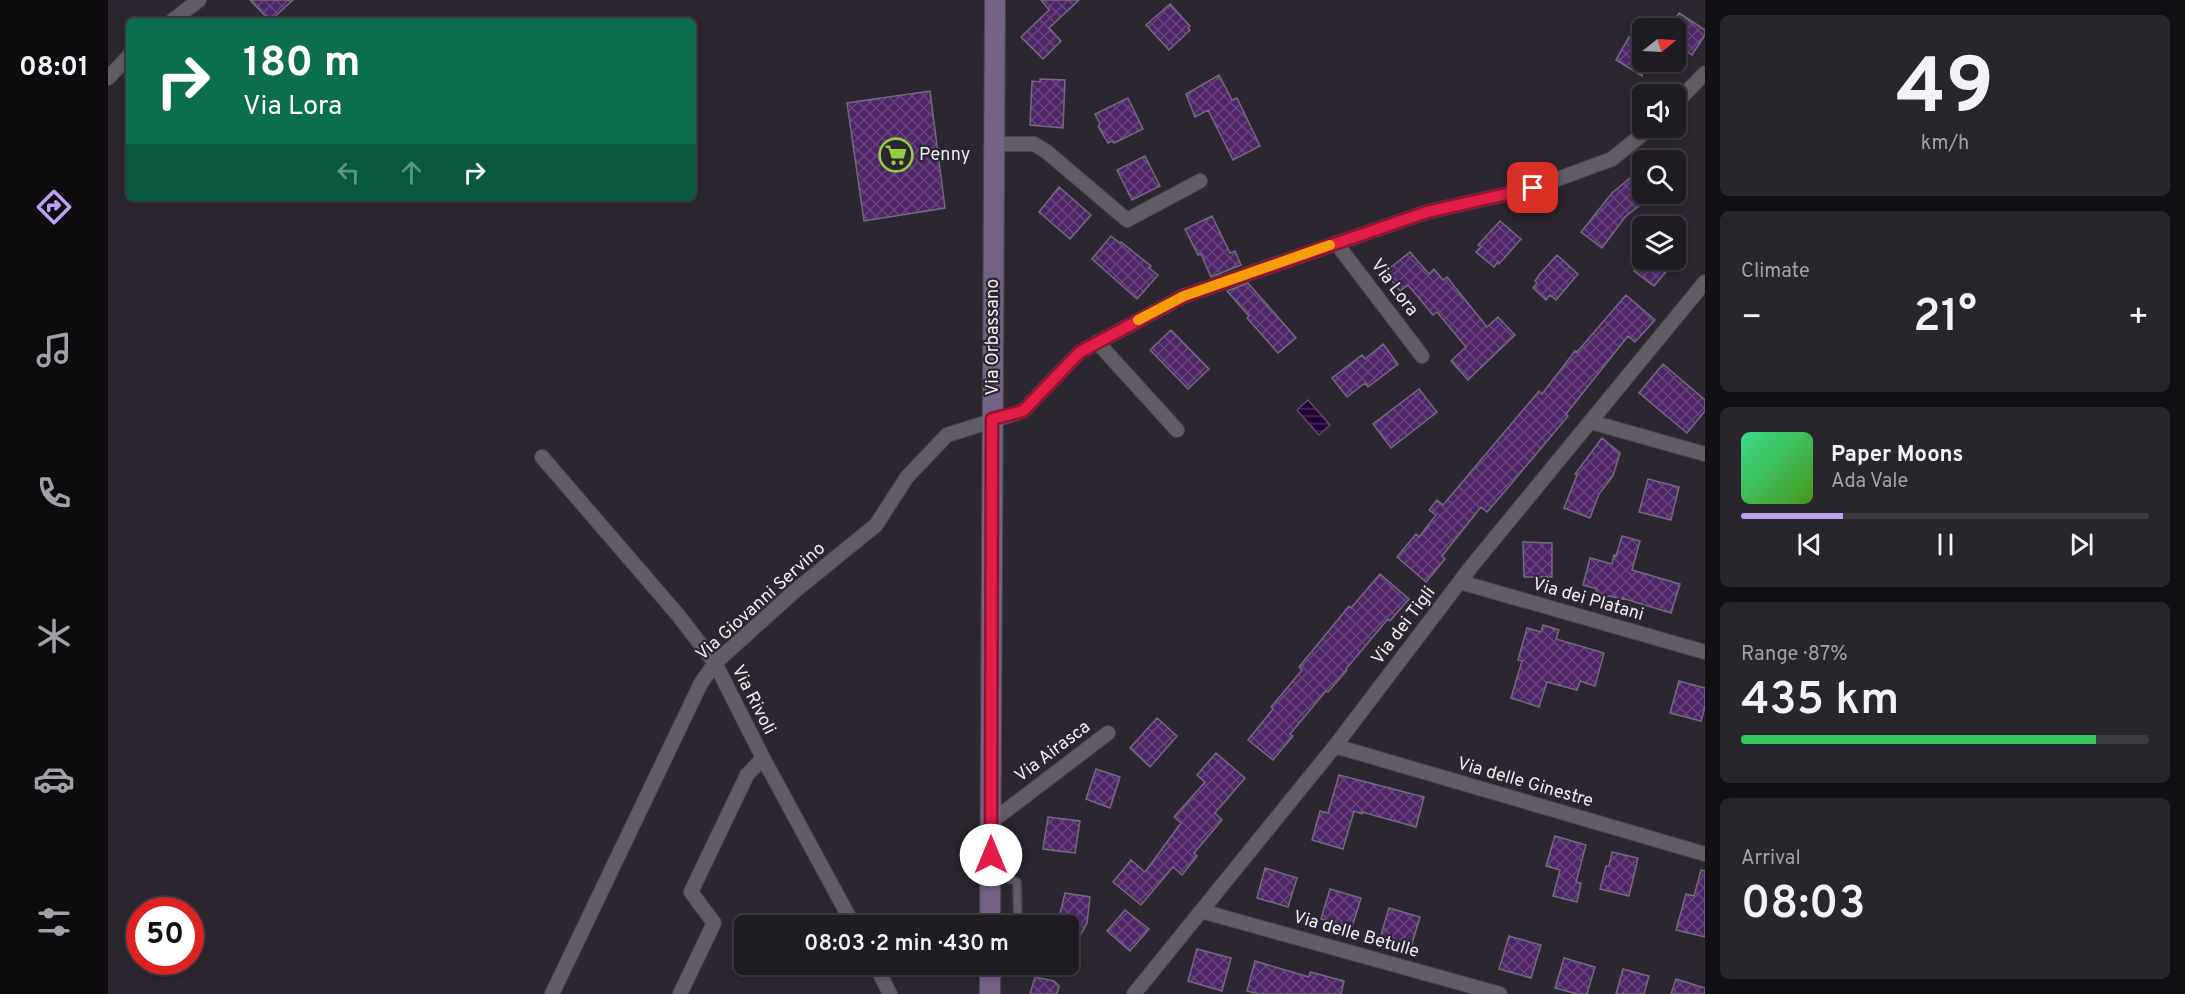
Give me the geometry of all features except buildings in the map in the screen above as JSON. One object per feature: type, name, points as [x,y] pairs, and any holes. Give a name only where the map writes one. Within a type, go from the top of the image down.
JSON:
[{"type":"main road","name":"Via Orbassano","points":[[990,915],[995,0]]},
{"type":"street","points":[[175,18],[199,0]]},
{"type":"street","points":[[108,78],[126,59]]},
{"type":"street","points":[[1686,93],[1705,74]]},
{"type":"street","name":"Via Lora","points":[[992,419],[1023,411],[1080,352],[1184,296],[1427,212],[1533,188],[1612,159],[1638,138]]},
{"type":"street","points":[[994,144],[1034,144],[1127,220],[1200,182]]},
{"type":"street","name":"Via Lora","points":[[1336,243],[1422,356]]},
{"type":"street","name":"Via dei Tigli","points":[[1134,994],[1335,746],[1460,582],[1705,282]]},
{"type":"street","points":[[1097,342],[1177,430]]},
{"type":"street","name":"Via Giovanni Servino","points":[[552,994],[701,683],[715,663],[796,590],[876,525],[907,477],[947,435],[992,419]]},
{"type":"street","points":[[1591,423],[1705,454]]},
{"type":"street","name":"Via Rivoli","points":[[542,457],[678,615],[715,663],[763,758],[848,915]]},
{"type":"street","name":"Via dei Platani","points":[[1460,582],[1705,652]]},
{"type":"street","name":"Via Airasca","points":[[991,822],[1108,733]]},
{"type":"street","name":"Via delle Ginestre","points":[[1335,746],[1705,854]]},
{"type":"street","points":[[680,994],[714,923],[691,892],[747,775],[763,758]]},
{"type":"street","name":"Via delle Betulle","points":[[1202,911],[1500,994]]},
{"type":"street","points":[[879,975],[886,993]]},
{"type":"lane","points":[[990,872],[1017,882],[1018,915]]},
{"type":"shaded area","points":[[1308,400],[1330,425],[1319,435],[1297,410]]},
{"type":"slow traffic","points":[[1138,320],[1184,296],[1330,245]]},
{"type":"place","name":"Penny","points":[[896,155]]},
{"type":"route","points":[[991,855],[992,419],[1023,411],[1080,352],[1184,296],[1427,212],[1533,188]]}]
